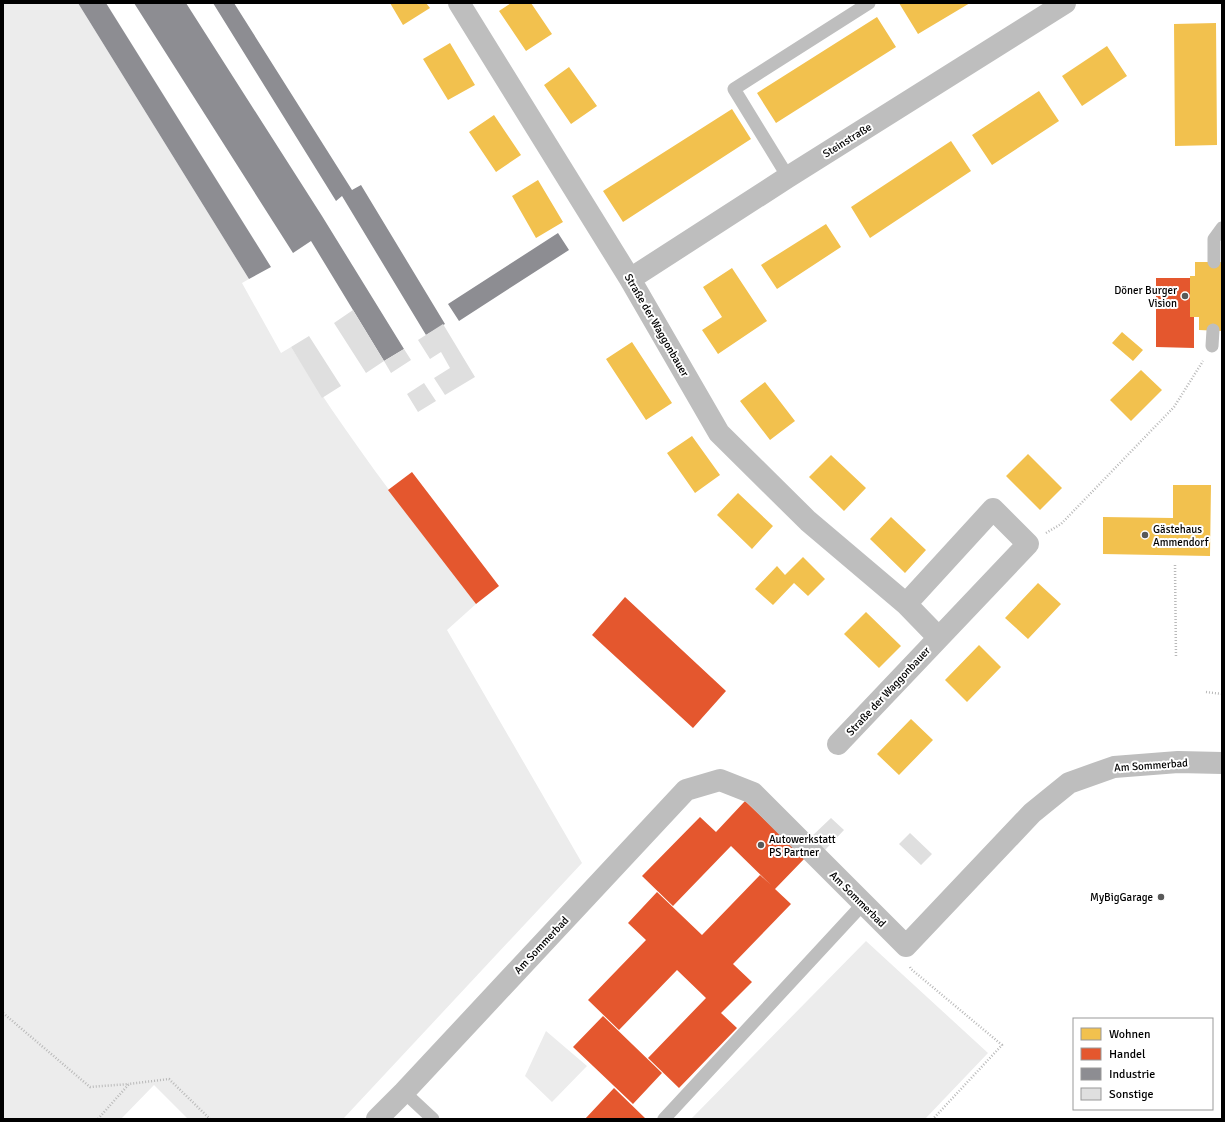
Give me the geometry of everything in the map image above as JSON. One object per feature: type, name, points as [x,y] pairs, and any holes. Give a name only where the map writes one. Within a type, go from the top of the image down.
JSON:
[{"type":"street","name":"Straße der Waggonbauer","points":[[460,3],[630,279],[719,433],[808,520],[906,604],[938,637]]},
{"type":"street","name":"Steinstraße","points":[[630,279],[788,177],[1065,3]]},
{"type":"street","points":[[906,604],[993,509],[1028,544]]},
{"type":"street","name":"Straße der Waggonbauer","points":[[838,744],[1028,544]]},
{"type":"street","name":"Am Sommerbad","points":[[377,1119],[686,790],[720,780],[753,793],[906,946],[1032,813],[1069,783],[1114,766],[1178,762],[1222,763]]},
{"type":"lane","points":[[788,177],[734,89],[869,3]]},
{"type":"lane","points":[[1214,262],[1214,239],[1222,228]]},
{"type":"lane","points":[[1212,346],[1213,330]]},
{"type":"lane","points":[[664,1119],[863,904]]},
{"type":"lane","points":[[404,1092],[433,1119]]},
{"type":"path","points":[[1028,544],[1061,524],[1174,407],[1212,346]]},
{"type":"path","points":[[1175,565],[1176,658]]},
{"type":"path","points":[[1206,692],[1222,694]]},
{"type":"path","points":[[906,946],[910,969],[1002,1045],[933,1119]]},
{"type":"path","points":[[3,1014],[90,1087],[169,1079],[210,1119]]},
{"type":"path","points":[[98,1119],[129,1084]]},
{"type":"shaded area","points":[[3,3],[78,3],[249,279],[242,283],[281,353],[291,347],[357,446],[476,604],[447,630],[582,863],[343,1119],[188,1119],[154,1085],[121,1119],[3,1119]]},
{"type":"shaded area","points":[[866,941],[988,1053],[925,1119],[691,1119]]},
{"type":"shaded area","points":[[546,1031],[587,1066],[552,1102],[525,1076]]},
{"type":"building: Wohnen","points":[[390,3],[426,3],[430,8],[403,25]]},
{"type":"building: Wohnen","points":[[511,3],[531,3],[552,34],[526,51],[499,11]]},
{"type":"building: Wohnen","points":[[899,3],[970,3],[918,34]]},
{"type":"building: Wohnen","points":[[877,17],[896,47],[776,123],[757,93]]},
{"type":"building: Wohnen","points":[[1216,23],[1217,145],[1175,146],[1174,24]]},
{"type":"building: Wohnen","points":[[450,43],[475,85],[448,100],[423,59]]},
{"type":"building: Wohnen","points":[[1107,46],[1127,76],[1082,106],[1062,76]]},
{"type":"building: Wohnen","points":[[569,67],[597,106],[571,124],[544,85]]},
{"type":"building: Wohnen","points":[[1039,91],[1059,121],[992,165],[972,135]]},
{"type":"building: Wohnen","points":[[732,109],[751,139],[623,222],[603,191]]},
{"type":"building: Wohnen","points":[[494,115],[521,155],[496,172],[469,132]]},
{"type":"building: Wohnen","points":[[951,141],[971,171],[870,238],[851,207]]},
{"type":"building: Wohnen","points":[[538,180],[563,222],[536,238],[512,196]]},
{"type":"building: Wohnen","points":[[826,224],[841,247],[777,289],[761,265]]},
{"type":"building: Wohnen","points":[[1195,262],[1222,262],[1222,331],[1199,330],[1199,317],[1190,317],[1190,276],[1195,276]]},
{"type":"building: Wohnen","points":[[732,268],[767,321],[718,354],[702,330],[722,317],[703,287]]},
{"type":"building: Wohnen","points":[[1122,332],[1143,350],[1133,361],[1112,343]]},
{"type":"building: Wohnen","points":[[632,342],[672,403],[646,420],[606,359]]},
{"type":"building: Wohnen","points":[[1141,370],[1162,390],[1131,421],[1110,400]]},
{"type":"building: Wohnen","points":[[765,382],[795,421],[770,440],[740,401]]},
{"type":"building: Wohnen","points":[[692,436],[720,475],[695,493],[667,453]]},
{"type":"building: Wohnen","points":[[1028,454],[1062,488],[1040,510],[1006,476]]},
{"type":"building: Wohnen","points":[[831,455],[866,488],[844,511],[809,477]]},
{"type":"building: Wohnen","points":[[1173,485],[1211,485],[1210,556],[1103,554],[1103,517],[1173,518]]},
{"type":"building: Wohnen","points":[[738,493],[773,526],[752,549],[717,515]]},
{"type":"building: Wohnen","points":[[891,517],[926,550],[905,573],[870,539]]},
{"type":"building: Wohnen","points":[[803,557],[825,579],[808,596],[794,583],[773,605],[755,589],[777,566],[785,575]]},
{"type":"building: Wohnen","points":[[1038,583],[1061,604],[1028,639],[1005,618]]},
{"type":"building: Wohnen","points":[[866,612],[901,646],[879,668],[844,634]]},
{"type":"building: Wohnen","points":[[979,645],[1001,667],[967,702],[945,680]]},
{"type":"building: Wohnen","points":[[911,719],[933,740],[899,775],[877,754]]},
{"type":"building: Handel","points":[[1156,278],[1190,278],[1190,317],[1194,317],[1194,348],[1156,347]]},
{"type":"building: Handel","points":[[412,472],[499,586],[476,604],[388,490]]},
{"type":"building: Handel","points":[[625,597],[726,691],[693,728],[592,635]]},
{"type":"building: Handel","points":[[745,801],[805,858],[775,889],[791,904],[733,964],[752,982],[721,1013],[737,1028],[679,1088],[648,1058],[706,998],[677,970],[619,1030],[588,1000],[646,940],[628,923],[657,892],[702,935],[760,875],[771,885],[731,846],[673,906],[642,876],[700,817],[716,832]]},
{"type":"building: Handel","points":[[603,1016],[662,1073],[633,1104],[573,1047]]},
{"type":"building: Handel","points":[[614,1088],[645,1118],[644,1119],[585,1119]]},
{"type":"building: Industrie","points":[[78,3],[106,3],[271,267],[249,279]]},
{"type":"building: Industrie","points":[[134,3],[186,3],[322,216],[404,349],[384,361],[311,241],[293,253]]},
{"type":"building: Industrie","points":[[213,3],[234,3],[352,190],[361,185],[445,324],[426,335],[342,196],[336,201]]},
{"type":"building: Industrie","points":[[558,233],[569,250],[459,321],[448,304]]},
{"type":"building: Sonstige","points":[[353,310],[384,361],[366,373],[334,323]]},
{"type":"building: Sonstige","points":[[443,324],[475,377],[445,395],[434,378],[450,368],[441,352],[430,359],[418,340]]},
{"type":"building: Sonstige","points":[[309,336],[341,386],[322,398],[291,347]]},
{"type":"building: Sonstige","points":[[404,349],[411,360],[391,373],[384,361]]},
{"type":"building: Sonstige","points":[[424,383],[436,401],[418,412],[407,394]]},
{"type":"building: Sonstige","points":[[831,818],[844,830],[825,850],[811,837]]},
{"type":"building: Sonstige","points":[[910,833],[932,854],[921,865],[899,844]]},
{"type":"place","name":"Döner Burger Vision","points":[[1185,296]]},
{"type":"place","name":"Gästehaus Ammendorf","points":[[1145,535]]},
{"type":"place","name":"Autowerkstatt PS Partner","points":[[761,845]]},
{"type":"place","name":"MyBigGarage","points":[[1161,897]]}]
